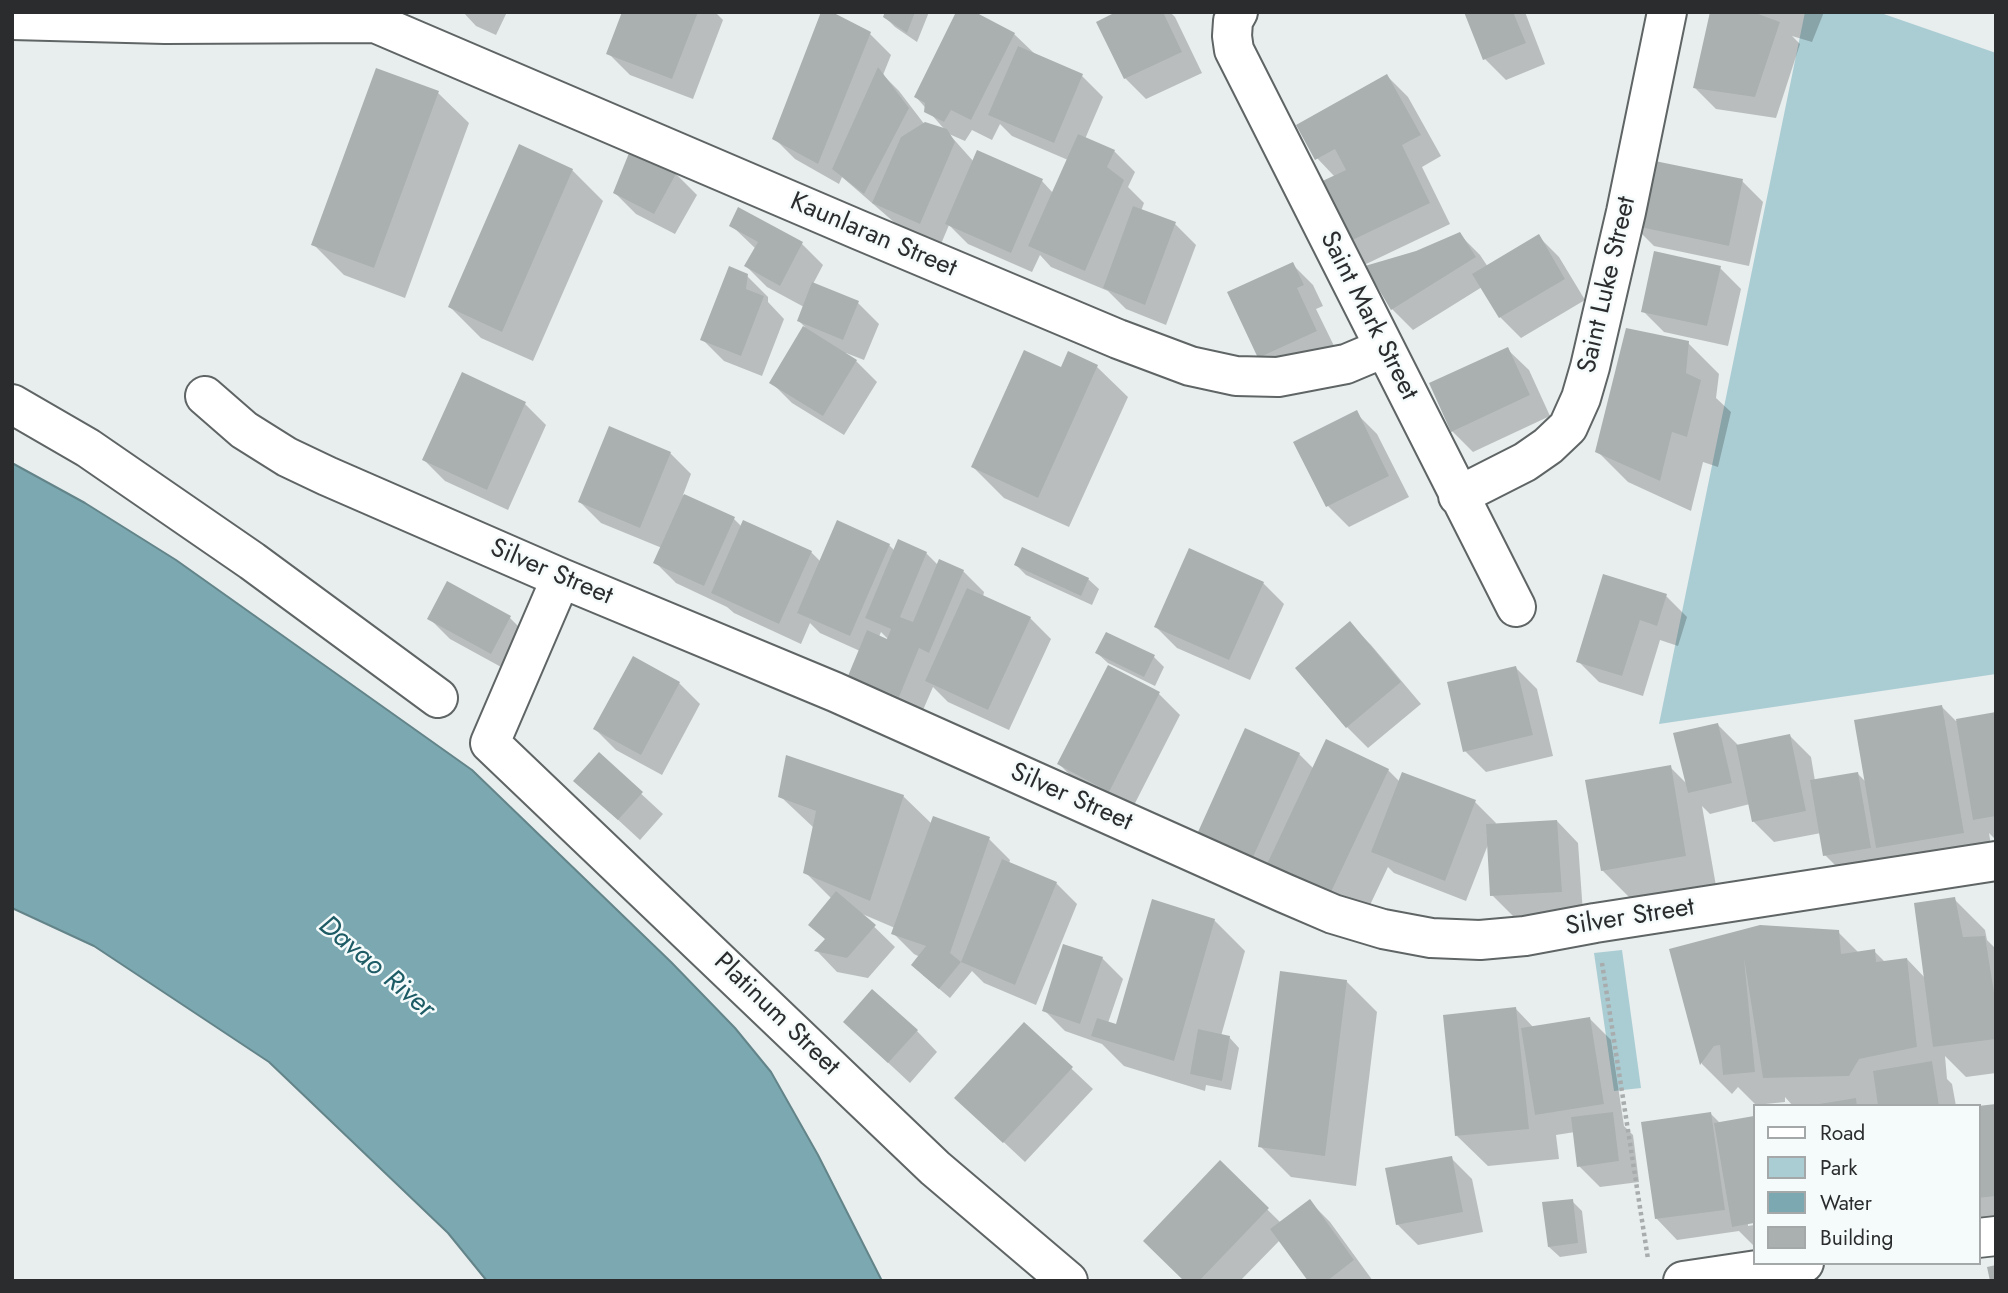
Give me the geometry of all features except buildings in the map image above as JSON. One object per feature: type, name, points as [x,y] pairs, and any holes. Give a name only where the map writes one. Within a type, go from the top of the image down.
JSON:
[{"type":"street","name":"Saint Luke Street","points":[[1458,496],[1525,462],[1548,446],[1567,427],[1581,398],[1626,212],[1667,12]]},
{"type":"street","name":"Saint Mark Street","points":[[1236,17],[1231,36],[1234,50],[1516,607]]},
{"type":"street","name":"Kaunlaran Street","points":[[371,18],[859,230],[1118,339],[1190,366],[1236,376],[1278,377],[1346,364],[1384,348]]},
{"type":"street","points":[[12,20],[165,24],[371,18]]},
{"type":"street","name":"Silver Street","points":[[205,396],[244,429],[287,457],[561,578],[835,692],[1333,914],[1395,931],[1431,937],[1480,940],[1525,936],[1996,862]]},
{"type":"street","points":[[12,404],[88,448],[230,545],[438,698]]},
{"type":"street","name":"Platinum Street","points":[[561,578],[490,743],[935,1168],[1068,1281]]},
{"type":"street","points":[[1666,1274],[1779,1265]]},
{"type":"path","points":[[1595,923],[1666,1274]]},
{"type":"green space","points":[[1805,12],[1878,12],[1996,53],[1996,674],[1659,724]]},
{"type":"green space","points":[[1622,950],[1641,1088],[1614,1091],[1594,953]]},
{"type":"water","name":"Davao River","points":[[12,463],[85,503],[176,560],[472,770],[671,962],[735,1028],[771,1072],[818,1155],[882,1281],[487,1281],[448,1233],[269,1062],[94,946],[12,908]]}]
